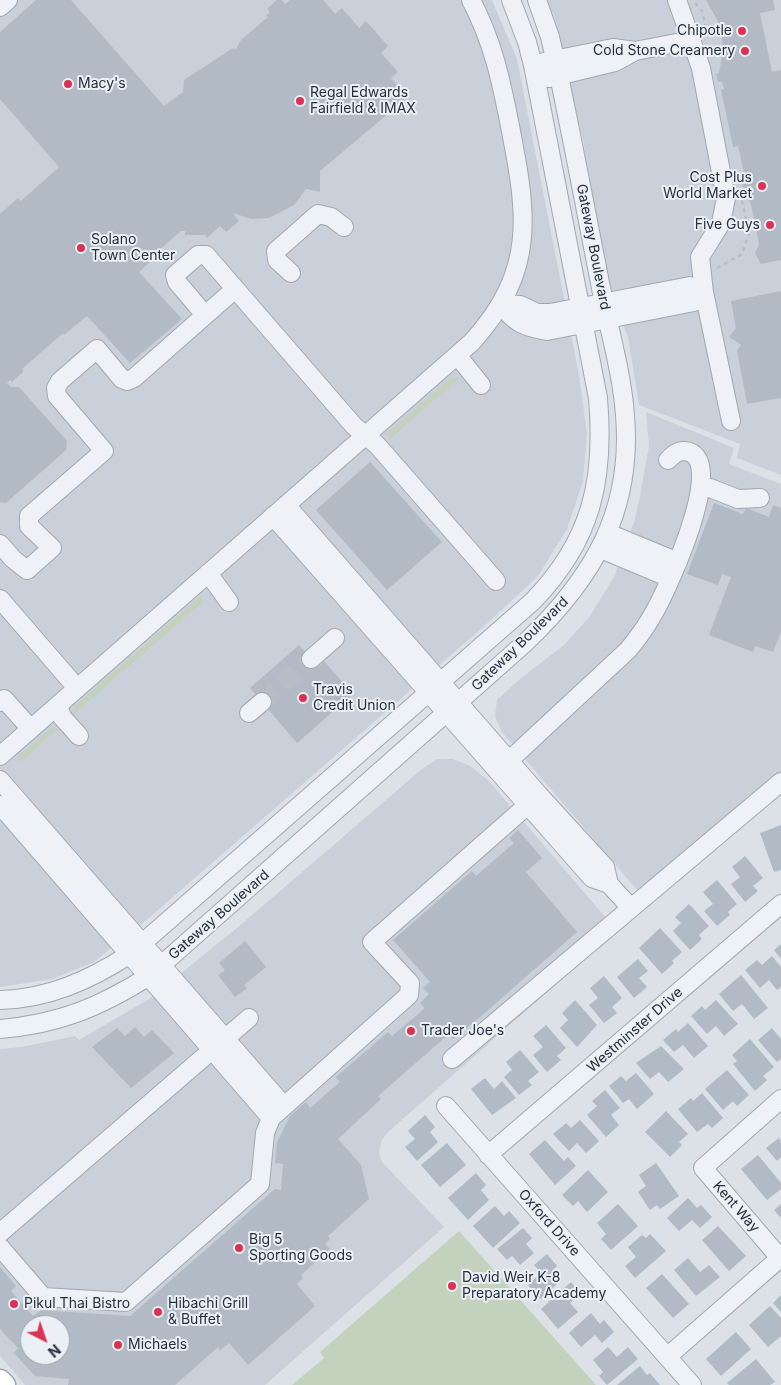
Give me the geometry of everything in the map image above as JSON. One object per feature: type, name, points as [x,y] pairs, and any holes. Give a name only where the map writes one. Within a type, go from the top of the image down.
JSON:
[{"type":"main road","points":[[0,1381],[4,1385]]},
{"type":"street","points":[[0,7],[8,0]]},
{"type":"street","points":[[0,756],[457,356],[490,322],[509,291],[518,264],[523,237],[524,209],[498,64],[484,24],[471,0]]},
{"type":"street","name":"Gateway Boulevard","points":[[0,1000],[43,995],[78,984],[136,948],[533,601],[550,583],[579,538],[591,506],[600,471],[602,436],[598,398],[534,73],[527,42],[511,0]]},
{"type":"street","name":"Gateway Boulevard","points":[[0,1029],[27,1027],[84,1011],[117,996],[156,971],[547,622],[569,598],[604,541],[623,474],[625,414],[558,68],[537,0]]},
{"type":"street","points":[[677,0],[701,68],[726,198],[721,223],[700,257],[704,292],[730,421]]},
{"type":"street","points":[[534,73],[558,68],[615,62],[635,51],[692,40]]},
{"type":"street","points":[[291,273],[277,260],[276,251],[318,214],[331,217],[344,227]]},
{"type":"street","points":[[205,314],[177,282],[175,275],[198,255],[206,255],[354,426],[377,445],[496,581]]},
{"type":"street","points":[[501,304],[520,305],[537,313],[582,315],[605,311],[690,286],[704,292]]},
{"type":"street","points":[[0,544],[13,559],[27,570],[52,548],[29,526],[29,516],[104,451],[57,396],[56,388],[60,381],[97,349],[122,379],[127,381],[134,378],[235,289]]},
{"type":"street","points":[[457,356],[481,385]]},
{"type":"street","points":[[503,766],[628,650],[640,635],[657,607],[678,562],[699,500],[700,488],[701,469],[699,460],[692,453],[684,451],[675,453],[668,460]]},
{"type":"street","points":[[700,488],[710,488],[738,499],[760,498]]},
{"type":"street","points":[[279,511],[534,800],[592,878],[609,884],[631,908]]},
{"type":"street","points":[[604,541],[678,562]]},
{"type":"street","points":[[604,541],[670,578]]},
{"type":"street","points":[[208,573],[229,602]]},
{"type":"street","points":[[0,600],[77,688]]},
{"type":"street","points":[[311,659],[335,638]]},
{"type":"street","points":[[2,700],[31,729]]},
{"type":"street","points":[[58,705],[62,717],[79,736]]},
{"type":"street","points":[[0,780],[156,971],[226,1038],[283,1105]]},
{"type":"street","points":[[452,1059],[781,782]]},
{"type":"street","points":[[0,1247],[43,1297],[126,1302],[260,1184],[265,1133],[271,1118],[283,1105],[409,995],[410,983],[372,942],[534,800]]},
{"type":"street","points":[[0,805],[136,948]]},
{"type":"street","name":"Westminster Drive","points":[[488,1155],[781,904]]},
{"type":"street","points":[[156,971],[212,1050],[271,1118]]},
{"type":"street","points":[[0,1233],[249,1018]]},
{"type":"street","name":"Kent Way","points":[[667,1357],[780,1258],[702,1168],[781,1099]]},
{"type":"street","name":"Oxford Drive","points":[[446,1106],[692,1385]]},
{"type":"shaded area","name":"Solano Town Center","points":[[0,0],[492,0],[517,59],[579,375],[587,434],[583,481],[567,529],[538,576],[490,621],[150,917],[94,962],[52,979],[0,987]]},
{"type":"shaded area","points":[[545,0],[781,0],[781,475],[737,458],[740,444],[639,405],[628,337],[618,311],[688,298],[718,297],[688,293],[616,308],[604,266],[583,140],[554,15]]},
{"type":"shaded area","points":[[646,412],[734,448],[729,464],[781,484],[781,792],[649,904],[502,732],[495,716],[497,700],[520,679],[564,645],[590,616],[614,577],[634,522],[640,496],[649,446]]},
{"type":"shaded area","points":[[437,759],[453,759],[470,766],[488,780],[617,931],[388,1132],[381,1141],[379,1152],[382,1162],[444,1227],[265,1385],[25,1385],[0,1356],[0,1049],[22,1047],[75,1036],[79,1040],[149,999],[237,928],[422,769]]},
{"type":"green space","points":[[452,377],[459,378],[389,440],[388,433]]},
{"type":"green space","points":[[200,597],[204,601],[73,715],[74,707]]},
{"type":"green space","points":[[51,728],[58,729],[21,762],[17,758]]},
{"type":"green space","name":"David Weir K-8 Preparatory Academy","points":[[459,1231],[596,1385],[292,1385],[324,1358],[320,1352]]},
{"type":"building","name":"Solano Town Center","points":[[36,0],[71,0],[164,106],[183,92],[184,80],[233,48],[236,49],[241,40],[268,17],[266,16],[270,12],[267,9],[277,0],[282,0],[285,4],[290,0],[323,0],[335,14],[342,8],[359,28],[366,21],[388,46],[381,53],[398,72],[391,78],[408,97],[320,171],[320,192],[306,189],[294,205],[269,218],[251,219],[233,213],[239,221],[226,232],[220,226],[207,238],[205,235],[185,235],[185,231],[181,231],[150,258],[152,260],[139,272],[182,319],[130,363],[87,316],[64,335],[63,333],[22,369],[24,371],[12,382],[10,380],[7,383],[11,387],[19,387],[67,441],[66,450],[6,503],[0,502],[0,214],[18,198],[21,201],[59,167],[0,99],[0,32]]},
{"type":"building","points":[[706,0],[773,0],[775,10],[760,13],[772,72],[781,70],[781,260],[761,264],[755,253],[759,244],[752,209],[749,199],[746,200],[740,174],[744,173],[738,146],[733,147],[721,90],[724,89],[722,82],[718,82],[716,74],[719,73],[722,57],[722,37],[719,23]]},
{"type":"building","points":[[781,291],[781,398],[747,404],[737,350],[741,345],[729,337],[736,328],[731,301]]},
{"type":"building","points":[[370,462],[442,542],[387,590],[316,510]]},
{"type":"building","points":[[714,503],[743,514],[746,508],[769,517],[773,505],[781,508],[781,632],[773,652],[755,646],[753,652],[709,635],[731,577],[722,574],[718,585],[687,574]]},
{"type":"building","name":"Travis Credit Union","points":[[299,645],[318,667],[324,661],[353,694],[297,743],[250,688]]},
{"type":"building","points":[[781,825],[781,870],[774,872],[760,833]]},
{"type":"building","points":[[518,830],[542,858],[526,872],[577,932],[453,1039],[449,1034],[378,1096],[381,1099],[338,1139],[361,1165],[369,1199],[328,1236],[330,1239],[325,1244],[330,1249],[301,1275],[303,1278],[297,1284],[315,1306],[248,1365],[229,1343],[220,1350],[218,1347],[175,1385],[68,1385],[69,1379],[35,1376],[25,1365],[70,1365],[70,1315],[34,1315],[41,1310],[130,1316],[275,1189],[281,1190],[283,1164],[275,1163],[277,1142],[290,1116],[306,1102],[310,1108],[340,1082],[336,1077],[388,1032],[392,1036],[425,1008],[420,1003],[429,994],[423,988],[430,982],[393,940],[472,871],[476,876],[514,843],[509,838]]},
{"type":"building","points":[[745,856],[763,878],[753,886],[758,891],[745,902],[731,884],[740,877],[732,867]]},
{"type":"building","points":[[717,880],[737,904],[728,912],[730,915],[717,926],[704,911],[713,904],[703,892]]},
{"type":"building","points":[[689,904],[709,926],[699,935],[702,939],[690,950],[673,931],[681,923],[675,917]]},
{"type":"building","points":[[660,928],[682,952],[662,974],[639,948]]},
{"type":"building","points":[[245,941],[266,967],[244,985],[247,988],[235,997],[218,975],[225,970],[219,963]]},
{"type":"building","points":[[781,944],[781,959],[774,950]]},
{"type":"building","points":[[772,956],[781,967],[781,987],[777,990],[769,980],[760,988],[745,970],[757,960],[762,965]]},
{"type":"building","points":[[638,959],[648,971],[639,978],[647,987],[634,998],[617,977]]},
{"type":"building","points":[[741,975],[768,1008],[754,1019],[742,1004],[733,1011],[719,994]]},
{"type":"building","points":[[604,976],[622,998],[612,1007],[617,1013],[604,1023],[589,1005],[598,998],[590,988]]},
{"type":"building","points":[[575,1000],[597,1025],[577,1047],[560,1028],[568,1020],[562,1013]]},
{"type":"building","points":[[716,1000],[738,1024],[724,1036],[716,1026],[707,1034],[691,1016],[702,1006],[705,1010]]},
{"type":"building","points":[[688,1023],[708,1046],[694,1058],[683,1045],[674,1052],[663,1040],[676,1029],[678,1032]]},
{"type":"building","points":[[546,1025],[566,1048],[557,1056],[561,1060],[547,1072],[533,1055],[543,1047],[533,1036]]},
{"type":"building","points":[[135,1027],[144,1037],[152,1030],[174,1053],[131,1088],[92,1047],[117,1028],[125,1036]]},
{"type":"building","points":[[772,1028],[781,1039],[781,1059],[777,1062],[758,1040]]},
{"type":"building","points":[[750,1039],[774,1067],[763,1076],[767,1080],[755,1091],[733,1064],[737,1061],[732,1055]]},
{"type":"building","points":[[661,1046],[684,1069],[668,1082],[659,1072],[650,1079],[636,1063]]},
{"type":"building","points":[[520,1050],[539,1072],[528,1081],[532,1085],[519,1095],[504,1077],[512,1070],[506,1062]]},
{"type":"building","points":[[727,1070],[749,1095],[737,1106],[733,1101],[723,1110],[705,1089]]},
{"type":"building","points":[[636,1073],[654,1094],[637,1109],[629,1099],[623,1103],[609,1086],[621,1076],[626,1081]]},
{"type":"building","points":[[485,1078],[494,1089],[502,1081],[516,1098],[492,1115],[471,1089]]},
{"type":"building","points":[[605,1090],[620,1108],[611,1115],[619,1125],[606,1137],[587,1115],[597,1106],[592,1101]]},
{"type":"building","points":[[702,1093],[723,1118],[712,1128],[708,1124],[697,1132],[678,1109],[691,1098],[693,1101]]},
{"type":"building","points":[[666,1111],[688,1134],[679,1142],[682,1145],[670,1157],[645,1132]]},
{"type":"building","points":[[425,1115],[435,1127],[430,1132],[438,1142],[417,1161],[405,1147],[415,1139],[408,1131]]},
{"type":"building","points":[[580,1120],[599,1141],[586,1153],[577,1143],[569,1151],[553,1134],[566,1123],[571,1128]]},
{"type":"building","points":[[779,1138],[781,1141],[781,1157],[777,1161],[766,1148]]},
{"type":"building","points":[[545,1140],[564,1161],[568,1157],[576,1166],[555,1185],[529,1154]]},
{"type":"building","points":[[447,1143],[466,1165],[440,1187],[421,1165]]},
{"type":"building","points":[[758,1155],[781,1183],[781,1189],[767,1200],[741,1169]]},
{"type":"building","points":[[656,1163],[679,1196],[660,1209],[657,1205],[650,1210],[638,1192],[646,1186],[639,1175]]},
{"type":"building","points":[[588,1170],[608,1192],[587,1212],[578,1201],[573,1206],[562,1195]]},
{"type":"building","points":[[476,1173],[486,1185],[481,1190],[489,1200],[468,1220],[448,1198]]},
{"type":"building","points":[[688,1198],[697,1208],[701,1205],[712,1217],[700,1228],[692,1220],[679,1231],[667,1218]]},
{"type":"building","points":[[618,1204],[638,1226],[611,1250],[601,1239],[606,1234],[597,1223]]},
{"type":"building","points":[[781,1204],[781,1218],[774,1210]]},
{"type":"building","points":[[495,1206],[504,1216],[509,1211],[520,1223],[493,1248],[473,1226]]},
{"type":"building","points":[[718,1226],[746,1256],[729,1271],[702,1240]]},
{"type":"building","points":[[523,1228],[532,1238],[526,1244],[534,1253],[520,1265],[512,1256],[507,1260],[497,1249]]},
{"type":"building","points":[[650,1234],[666,1251],[635,1278],[625,1266],[636,1257],[628,1247],[642,1235],[646,1238]]},
{"type":"building","points":[[547,1254],[557,1266],[553,1270],[562,1280],[540,1299],[528,1285],[541,1273],[534,1265]]},
{"type":"building","points":[[688,1258],[700,1272],[709,1265],[720,1277],[696,1296],[674,1270]]},
{"type":"building","points":[[0,1267],[16,1286],[11,1291],[32,1315],[20,1315],[20,1360],[14,1353],[18,1348],[0,1329]]},
{"type":"building","points":[[662,1274],[689,1304],[673,1318],[646,1288]]},
{"type":"building","points":[[571,1282],[581,1293],[570,1303],[578,1312],[558,1329],[541,1309]]},
{"type":"building","points":[[781,1295],[781,1312],[773,1303]]},
{"type":"building","points":[[770,1306],[781,1318],[781,1336],[768,1347],[749,1325]]},
{"type":"building","points":[[591,1313],[600,1324],[604,1320],[614,1332],[602,1343],[595,1335],[581,1347],[569,1333]]},
{"type":"building","points":[[736,1332],[751,1349],[721,1376],[706,1359]]},
{"type":"building","points":[[608,1347],[617,1357],[628,1347],[638,1359],[607,1385],[599,1376],[603,1372],[593,1360]]},
{"type":"building","points":[[756,1359],[775,1382],[770,1385],[729,1385],[727,1383]]},
{"type":"building","points":[[640,1366],[647,1375],[650,1373],[660,1385],[617,1385]]},
{"type":"tunnel","points":[[262,702],[311,659]]},
{"type":"place","name":"Chipotle","points":[[742,31]]},
{"type":"place","name":"Cold Stone Creamery","points":[[745,51]]},
{"type":"place","name":"Macy's","points":[[68,84]]},
{"type":"place","name":"Regal Edwards Fairfield & IMAX","points":[[300,101]]},
{"type":"place","name":"Cost Plus World Market","points":[[762,186]]},
{"type":"place","name":"Five Guys","points":[[770,225]]},
{"type":"place","name":"Solano Town Center","points":[[81,248]]},
{"type":"place","name":"Travis Credit Union","points":[[303,698]]},
{"type":"place","name":"Trader Joe's","points":[[411,1031]]},
{"type":"place","name":"Big 5 Sporting Goods","points":[[239,1248]]},
{"type":"place","name":"David Weir K-8 Preparatory Academy","points":[[452,1286]]},
{"type":"place","name":"Pikul Thai Bistro","points":[[14,1304]]},
{"type":"place","name":"Hibachi Grill & Buffet","points":[[158,1312]]},
{"type":"place","name":"Michaels","points":[[118,1345]]}]
